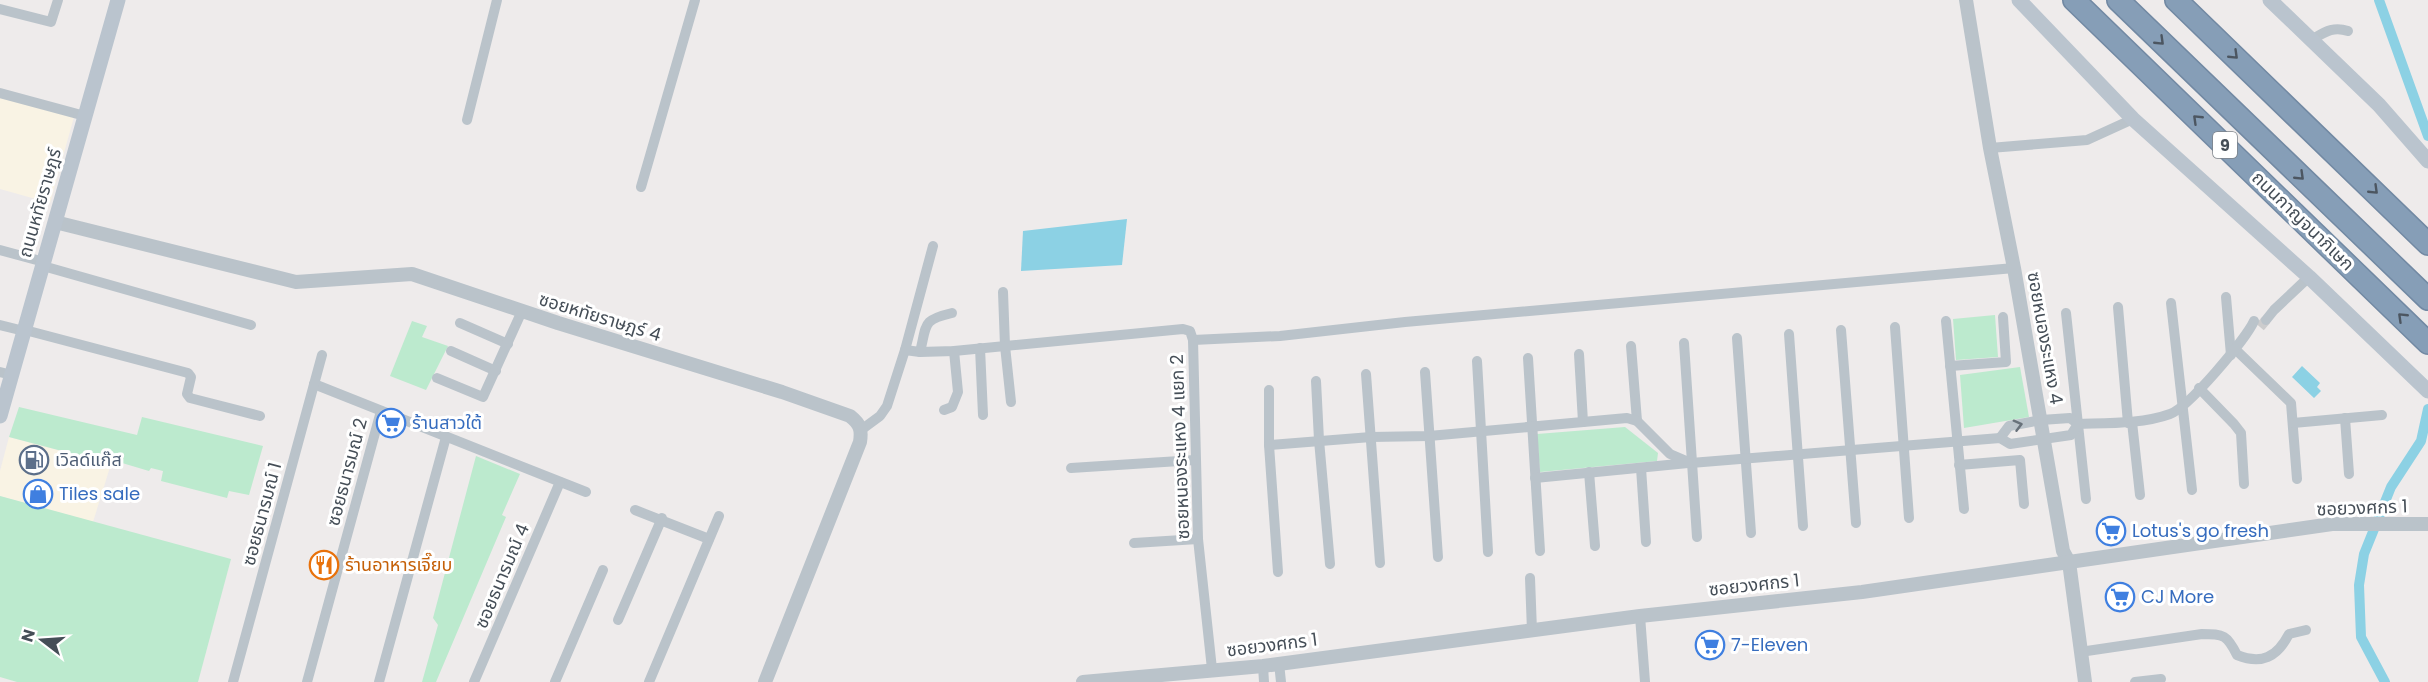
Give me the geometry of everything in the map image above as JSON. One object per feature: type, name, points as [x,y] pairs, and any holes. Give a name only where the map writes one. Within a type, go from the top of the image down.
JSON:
[{"type":"highway","name":"ถนนกาญจนาภิเษก","points":[[2074,0],[2428,342]]},
{"type":"highway","name":"ถนนกาญจนาภิเษก","points":[[2118,0],[2428,299]]},
{"type":"highway","points":[[2176,0],[2428,244]]},
{"type":"main road","name":"ถนนหทัยราษฎร์","points":[[0,416],[6,374],[24,330],[117,0]]},
{"type":"main road","points":[[2019,0],[2133,119],[2309,277],[2428,391]]},
{"type":"main road","points":[[2270,0],[2379,105],[2428,161]]},
{"type":"street","points":[[0,9],[51,22],[58,0]]},
{"type":"street","points":[[467,120],[497,0]]},
{"type":"street","points":[[641,187],[695,0]]},
{"type":"street","name":"ซอยหนองระแหง 4","points":[[1965,0],[2063,551],[2069,562],[2085,682]]},
{"type":"street","points":[[2311,40],[2329,30],[2338,28],[2348,31]]},
{"type":"street","points":[[0,93],[85,116]]},
{"type":"street","points":[[1990,148],[2087,140],[2133,119]]},
{"type":"street","name":"ซอยหทัยราษฎร์ 4","points":[[55,222],[296,282],[412,274],[840,411],[859,423],[861,430]]},
{"type":"street","points":[[765,682],[860,442],[861,430],[880,416],[887,406],[905,350],[933,246]]},
{"type":"street","points":[[0,250],[251,325]]},
{"type":"street","points":[[1193,340],[1280,336],[1405,322],[2014,268]]},
{"type":"street","points":[[2000,438],[2009,426],[2041,420],[2070,418],[2078,424],[2130,422],[2171,414],[2182,407],[2234,352],[2260,320],[2309,277]]},
{"type":"street","points":[[1003,292],[1005,346],[1011,402]]},
{"type":"street","points":[[2226,297],[2234,352],[2291,404],[2297,479]]},
{"type":"street","points":[[2171,303],[2192,490]]},
{"type":"street","points":[[2118,307],[2140,495]]},
{"type":"street","points":[[437,378],[483,397],[522,311]]},
{"type":"street","points":[[920,352],[928,321],[934,317],[952,313]]},
{"type":"street","points":[[2066,313],[2086,499]]},
{"type":"street","points":[[1950,366],[2006,362],[2003,316]]},
{"type":"street","points":[[1946,321],[1964,510]]},
{"type":"street","points":[[460,323],[508,344]]},
{"type":"street","points":[[0,325],[188,373],[191,377],[187,394],[190,398],[260,416]]},
{"type":"street","points":[[1895,327],[1909,518]]},
{"type":"street","name":"ซอยหนองระแหง 4 แยก 2","points":[[905,350],[954,351],[1182,329],[1190,331],[1193,340],[1198,539],[1212,669]]},
{"type":"street","points":[[1841,330],[1856,522]]},
{"type":"street","points":[[1790,334],[1803,526]]},
{"type":"street","points":[[1737,338],[1751,533]]},
{"type":"street","points":[[1684,343],[1697,537]]},
{"type":"street","points":[[1631,346],[1637,421]]},
{"type":"street","points":[[980,348],[983,415]]},
{"type":"street","points":[[451,351],[496,370]]},
{"type":"street","points":[[944,410],[952,407],[958,392],[954,351]]},
{"type":"street","points":[[1579,354],[1583,422]]},
{"type":"street","name":"ซอยธนารมณ์ 1","points":[[233,682],[322,355]]},
{"type":"street","points":[[1528,358],[1540,551]]},
{"type":"street","points":[[1477,361],[1488,552]]},
{"type":"street","points":[[1425,372],[1438,557]]},
{"type":"street","points":[[1366,374],[1380,562]]},
{"type":"street","points":[[1316,381],[1318,440],[1330,564]]},
{"type":"street","points":[[314,384],[586,492]]},
{"type":"street","points":[[2199,388],[2241,434],[2244,484]]},
{"type":"street","points":[[1269,390],[1269,445],[1278,572]]},
{"type":"street","name":"ซอยธนารมณ์ 2","points":[[307,682],[381,411]]},
{"type":"street","points":[[2293,423],[2382,415]]},
{"type":"street","points":[[1269,445],[1371,437],[1429,436],[1627,418],[1637,421],[1670,454],[1691,463]]},
{"type":"street","points":[[2345,418],[2349,474]]},
{"type":"street","points":[[1535,478],[1746,457],[1958,441],[2000,438],[2010,444],[2071,435],[2078,424]]},
{"type":"street","points":[[379,682],[446,437]]},
{"type":"street","points":[[1071,468],[1195,460]]},
{"type":"street","points":[[1959,465],[2020,460],[2024,504]]},
{"type":"street","points":[[1641,468],[1646,542]]},
{"type":"street","points":[[1589,472],[1595,546]]},
{"type":"street","name":"ซอยธนารมณ์ 4","points":[[474,682],[561,482]]},
{"type":"street","points":[[635,510],[662,518],[709,539]]},
{"type":"street","points":[[649,682],[719,516]]},
{"type":"street","points":[[618,621],[662,518]]},
{"type":"street","name":"ซอยวงศกร 1","points":[[1083,682],[1263,666],[1640,616],[1862,592],[2332,524],[2428,524]]},
{"type":"street","points":[[1134,543],[1198,539]]},
{"type":"street","points":[[555,682],[603,570]]},
{"type":"street","points":[[1530,578],[1532,631]]},
{"type":"street","points":[[1640,616],[1645,682]]},
{"type":"street","points":[[2080,652],[2202,634],[2218,634],[2229,639],[2237,655],[2252,661],[2266,658],[2279,651],[2289,634],[2306,630]]},
{"type":"street","points":[[1279,663],[1281,682]]},
{"type":"street","points":[[1263,666],[1264,682]]},
{"type":"street","points":[[2135,682],[2161,679]]},
{"type":"shaded area","points":[[0,92],[74,117],[50,203],[0,189]]},
{"type":"shaded area","points":[[9,437],[111,464],[93,522],[0,496],[0,471]]},
{"type":"green space","points":[[1995,315],[1998,357],[1956,360],[1953,319]]},
{"type":"green space","points":[[412,321],[427,326],[422,337],[448,346],[426,390],[390,376]]},
{"type":"green space","points":[[2020,367],[2029,417],[1964,428],[1960,375]]},
{"type":"green space","points":[[19,407],[137,435],[142,417],[263,446],[249,495],[229,491],[227,498],[161,481],[163,471],[151,468],[149,471],[112,460],[111,464],[9,437]]},
{"type":"green space","points":[[1625,427],[1658,453],[1657,461],[1540,472],[1537,434]]},
{"type":"green space","points":[[476,456],[520,474],[502,515],[506,517],[436,682],[422,682],[438,625],[433,618]]},
{"type":"green space","points":[[0,496],[231,559],[198,682],[17,682],[0,677]]},
{"type":"water","points":[[1127,219],[1122,265],[1021,271],[1023,231]]},
{"type":"water","points":[[2302,366],[2320,383],[2317,387],[2321,391],[2314,398],[2292,377]]},
{"type":"waterway","points":[[2379,0],[2428,136]]},
{"type":"waterway","points":[[2385,682],[2361,637],[2359,585],[2364,554],[2391,487],[2421,441],[2428,409]]},
{"type":"tunnel","points":[[2260,327],[2266,320]]},
{"type":"place","name":"ร้านสาวใต้","points":[[391,423]]},
{"type":"place","name":"เวิลด์แก๊ส","points":[[34,460]]},
{"type":"place","name":"Tiles sale","points":[[38,494]]},
{"type":"place","name":"Lotus's go fresh","points":[[2111,531]]},
{"type":"place","name":"ร้านอาหารเจี๊ยบ","points":[[324,565]]},
{"type":"place","name":"CJ More","points":[[2120,597]]},
{"type":"place","name":"7-Eleven","points":[[1710,645]]}]
